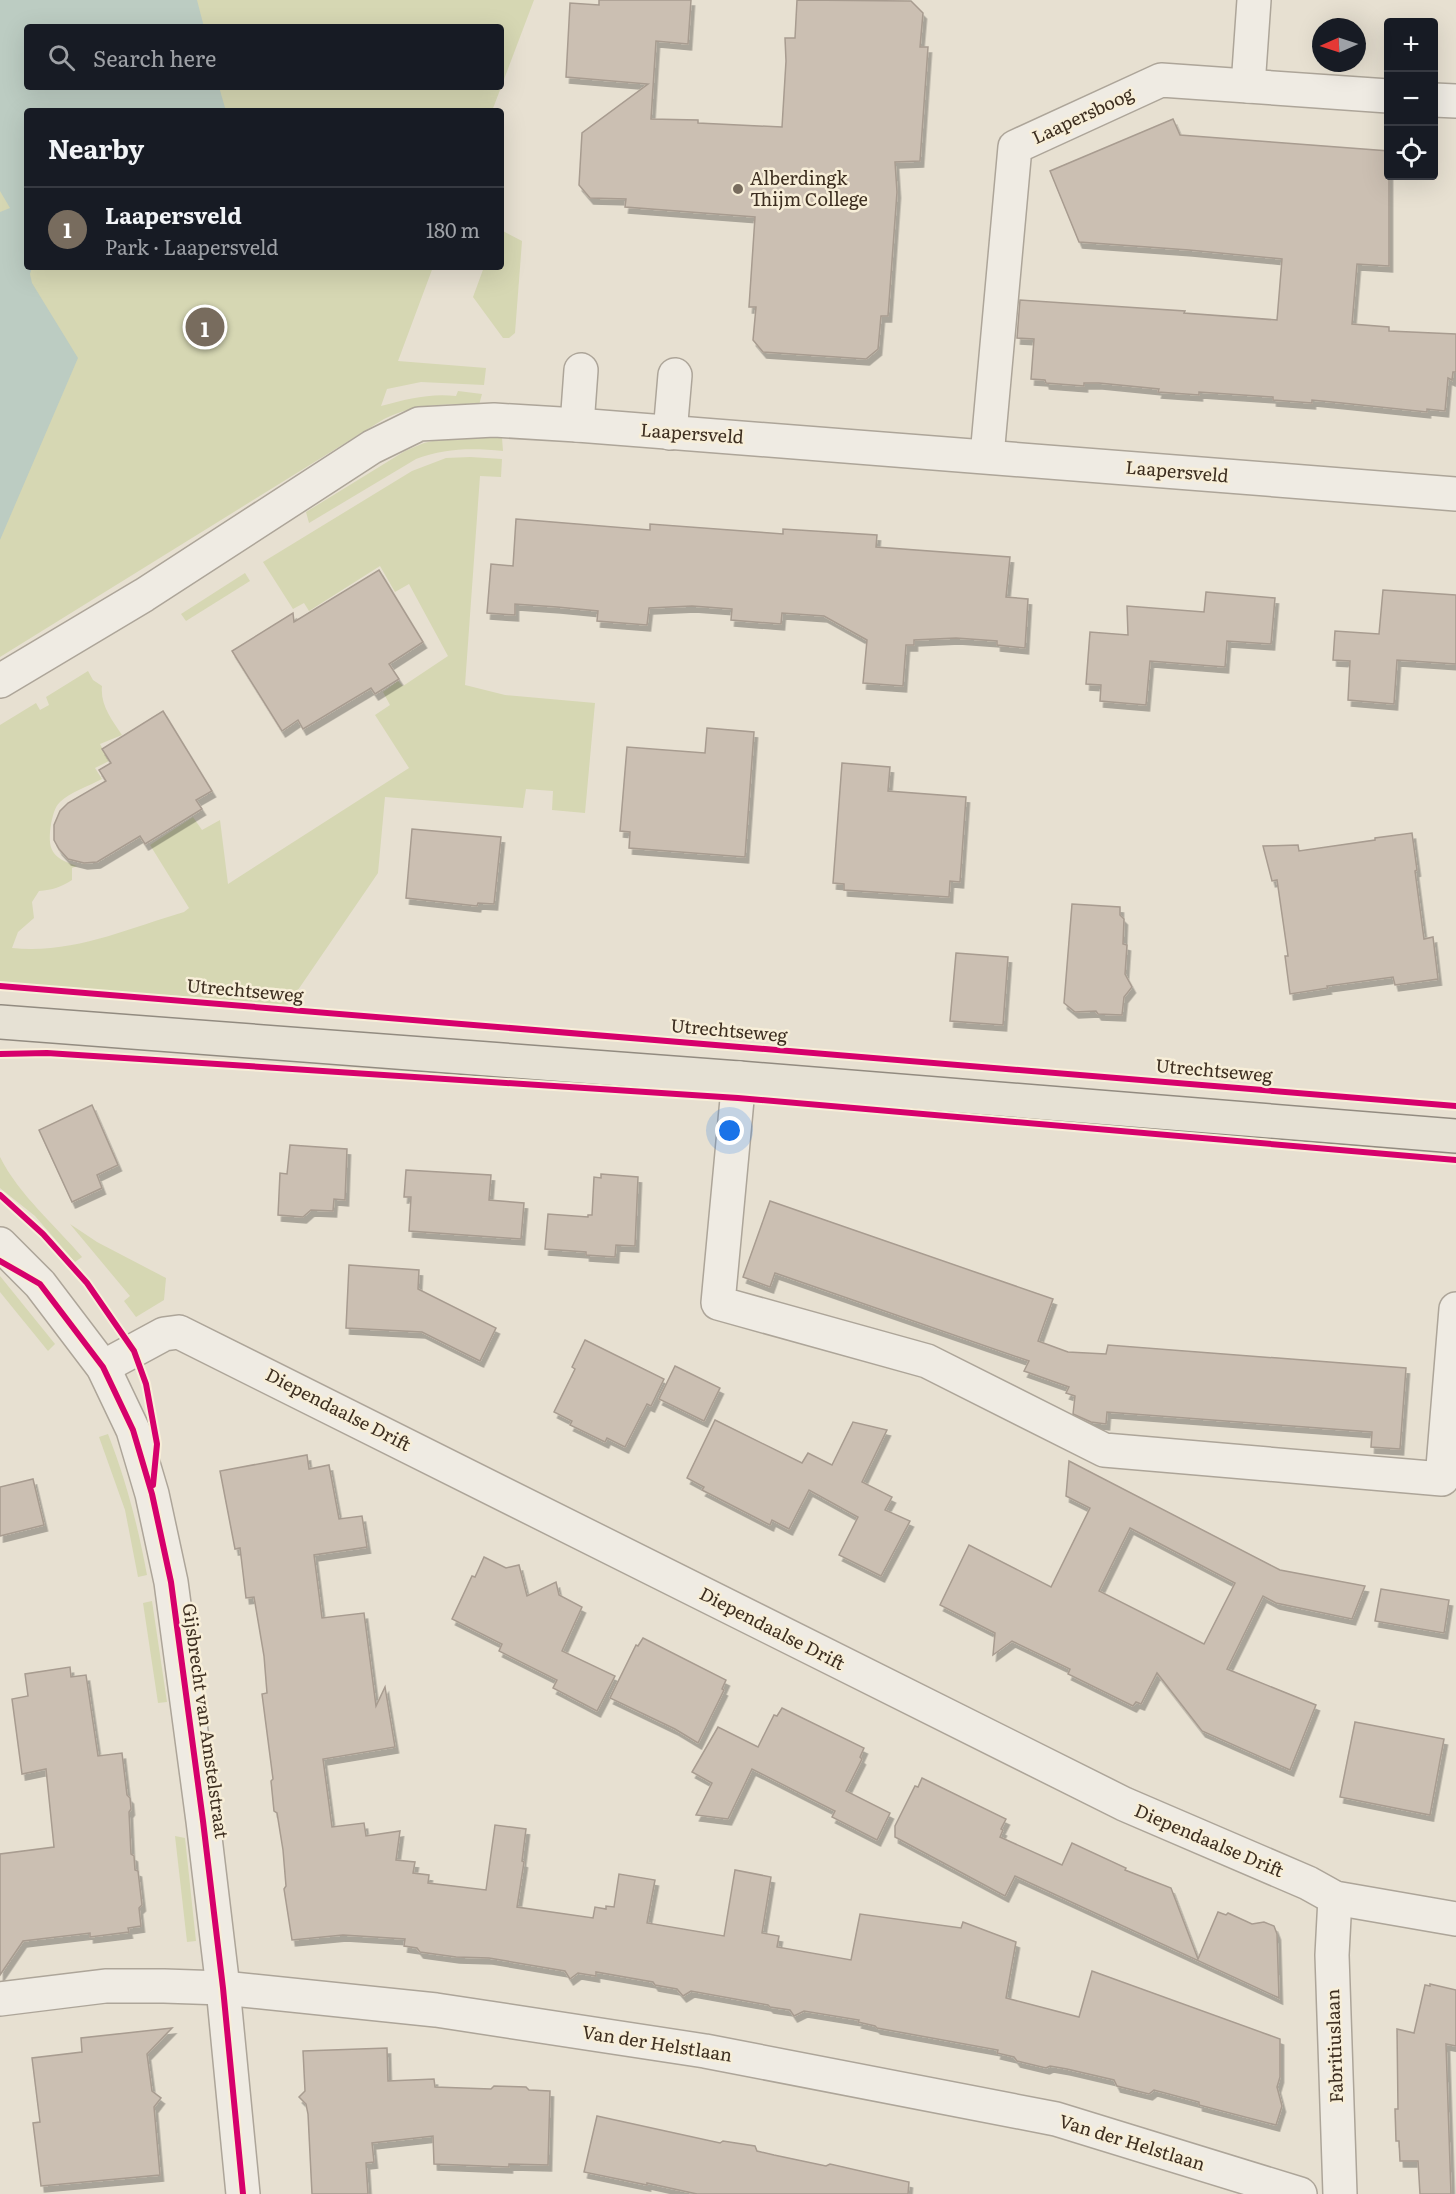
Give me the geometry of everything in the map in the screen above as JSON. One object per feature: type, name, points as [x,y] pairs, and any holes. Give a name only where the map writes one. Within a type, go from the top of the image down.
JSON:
[{"type":"main road","points":[[0,1022],[739,1078],[1456,1136]]},
{"type":"street","points":[[1248,86],[1254,0]]},
{"type":"street","name":"Laapersboog","points":[[987,456],[1015,147],[1161,80],[1384,96]]},
{"type":"street","points":[[1438,100],[1456,101]]},
{"type":"street","points":[[577,425],[581,369]]},
{"type":"street","points":[[670,433],[675,375]]},
{"type":"street","name":"Laapersveld","points":[[0,681],[144,595],[372,447],[419,424],[494,420],[577,425],[1456,494]]},
{"type":"street","points":[[739,1078],[718,1303],[927,1361],[1104,1450],[1442,1479],[1456,1309]]},
{"type":"street","name":"Gijsbrecht van Amstelstraat","points":[[0,1244],[40,1284],[103,1367],[133,1430],[152,1494],[171,1582],[203,1821],[223,1988],[243,2194]]},
{"type":"street","name":"Diependaalse Drift","points":[[103,1367],[164,1334],[179,1332],[1124,1804],[1308,1883],[1335,1898],[1456,1919]]},
{"type":"street","name":"Fabritiuslaan","points":[[1335,1898],[1332,1955],[1340,2194]]},
{"type":"street","name":"Van der Helstlaan","points":[[0,1999],[105,1986],[223,1988],[436,2010],[705,2051],[1056,2119],[1300,2194]]},
{"type":"green space","points":[[0,0],[534,0],[504,79],[504,24],[24,24],[24,90],[500,90],[493,108],[24,108],[24,270],[432,270],[398,361],[486,368],[484,385],[421,382],[387,389],[381,406],[428,396],[456,396],[458,391],[482,394],[479,405],[454,404],[418,407],[384,419],[0,657]]},
{"type":"green space","points":[[504,232],[522,241],[515,333],[509,338],[503,338],[473,297],[483,270],[504,270]]},
{"type":"green space","points":[[464,436],[502,438],[503,451],[459,450],[416,459],[309,523],[306,512],[405,451],[424,443]]},
{"type":"green space","points":[[446,458],[502,459],[501,477],[480,476],[465,685],[505,695],[595,703],[585,813],[552,810],[553,791],[526,789],[523,808],[385,797],[378,873],[287,1006],[197,997],[0,984],[0,725],[36,703],[40,710],[49,705],[46,697],[88,671],[93,680],[102,686],[105,706],[122,735],[100,744],[109,761],[95,768],[102,779],[69,795],[56,807],[51,824],[51,847],[62,860],[77,866],[72,868],[72,880],[57,888],[39,891],[32,902],[34,918],[18,932],[12,948],[35,949],[78,944],[184,912],[189,908],[150,845],[193,817],[202,830],[220,820],[228,884],[409,768],[375,715],[390,705],[383,692],[398,681],[403,686],[448,656],[409,584],[395,592],[380,566],[309,611],[304,603],[293,609],[263,562],[412,471]]},
{"type":"green space","points":[[245,573],[250,581],[186,621],[181,614]]},
{"type":"green space","points":[[0,1157],[27,1197],[82,1257],[75,1262],[35,1216],[0,1188]]},
{"type":"green space","points":[[70,1224],[97,1242],[166,1278],[164,1300],[136,1317],[124,1301],[130,1296]]},
{"type":"green space","points":[[0,1276],[55,1344],[48,1351],[0,1292]]},
{"type":"green space","points":[[108,1434],[131,1503],[147,1575],[138,1577],[125,1510],[99,1437]]},
{"type":"green space","points":[[152,1601],[167,1702],[158,1703],[143,1603]]},
{"type":"green space","points":[[175,1836],[185,1838],[196,1941],[187,1942]]},
{"type":"shaded area","points":[[0,0],[197,0],[203,24],[24,24],[24,90],[220,90],[225,108],[24,108],[24,270],[31,270],[32,283],[78,358],[0,540],[0,212],[10,208],[0,191]]},
{"type":"building","points":[[599,0],[691,0],[688,44],[656,41],[651,119],[698,120],[698,123],[782,127],[785,38],[795,38],[797,0],[911,1],[923,13],[920,47],[928,47],[920,161],[895,162],[897,192],[888,316],[881,316],[878,349],[866,359],[763,352],[753,340],[756,307],[749,307],[755,217],[625,207],[626,199],[590,198],[579,185],[582,133],[648,84],[566,77],[570,3],[599,5]]},
{"type":"building","points":[[1173,119],[1180,135],[1384,151],[1384,180],[1389,180],[1389,266],[1357,264],[1352,324],[1389,327],[1389,331],[1456,334],[1456,372],[1453,372],[1452,380],[1448,378],[1445,411],[1427,409],[1427,412],[1312,400],[1312,403],[1273,400],[1273,397],[1199,392],[1199,395],[1158,392],[1159,389],[1099,383],[1084,383],[1084,386],[1046,383],[1045,380],[1031,379],[1034,339],[1017,338],[1020,300],[1185,311],[1184,313],[1277,320],[1282,259],[1079,242],[1050,171]]},
{"type":"building","points":[[516,519],[650,530],[650,524],[783,534],[783,529],[877,535],[876,547],[1010,557],[1006,597],[1028,599],[1025,648],[997,645],[997,641],[956,638],[914,640],[914,645],[906,645],[903,686],[863,683],[867,640],[824,616],[782,613],[781,624],[731,620],[732,609],[692,606],[649,608],[647,625],[597,621],[598,611],[557,607],[515,604],[515,615],[487,613],[491,564],[513,566]]},
{"type":"building","points":[[379,570],[423,642],[389,664],[399,679],[375,694],[371,688],[303,729],[298,720],[282,731],[232,651],[293,613],[294,622]]},
{"type":"building","points":[[1383,590],[1456,595],[1456,664],[1397,660],[1394,704],[1348,700],[1350,661],[1333,660],[1335,631],[1379,634]]},
{"type":"building","points":[[1206,592],[1275,598],[1271,644],[1227,641],[1225,667],[1150,661],[1146,705],[1100,701],[1101,685],[1086,684],[1090,632],[1128,635],[1127,606],[1204,612]]},
{"type":"building","points":[[163,711],[212,791],[196,800],[202,809],[145,844],[140,836],[97,862],[84,863],[68,859],[54,840],[54,825],[60,811],[68,803],[106,781],[99,770],[111,763],[102,749]]},
{"type":"building","points":[[707,728],[754,732],[745,857],[629,848],[630,832],[620,831],[627,747],[705,753]]},
{"type":"building","points":[[842,763],[890,767],[888,791],[966,797],[960,882],[950,881],[949,897],[844,890],[844,884],[833,883]]},
{"type":"building","points":[[412,829],[501,837],[494,904],[478,903],[477,906],[406,898]]},
{"type":"building","points":[[1412,833],[1424,939],[1433,937],[1438,979],[1395,985],[1393,977],[1327,986],[1328,988],[1290,994],[1285,956],[1288,956],[1277,880],[1272,881],[1263,846],[1298,845],[1299,851]]},
{"type":"building","points":[[1072,904],[1120,907],[1120,915],[1124,919],[1123,944],[1127,945],[1125,974],[1132,987],[1124,997],[1122,1015],[1098,1014],[1096,1011],[1075,1012],[1064,1003]]},
{"type":"building","points":[[956,953],[1008,957],[1003,1025],[950,1021]]},
{"type":"building","points":[[92,1105],[118,1165],[97,1175],[102,1188],[72,1202],[39,1130]]},
{"type":"building","points":[[290,1145],[347,1149],[345,1200],[334,1199],[333,1211],[311,1210],[303,1217],[278,1215],[280,1173],[287,1174]]},
{"type":"building","points":[[406,1170],[491,1175],[489,1200],[524,1203],[521,1239],[409,1231],[411,1197],[404,1197]]},
{"type":"building","points":[[601,1174],[638,1177],[635,1246],[616,1245],[615,1257],[545,1249],[548,1214],[588,1217],[592,1215],[594,1177],[601,1178]]},
{"type":"building","points":[[770,1201],[1053,1299],[1038,1341],[1068,1352],[1106,1354],[1108,1345],[1406,1368],[1400,1449],[1371,1447],[1372,1432],[1107,1412],[1106,1424],[1091,1422],[1073,1414],[1075,1396],[1066,1393],[1069,1387],[1024,1371],[1029,1361],[775,1273],[770,1287],[743,1277]]},
{"type":"building","points":[[349,1265],[419,1270],[418,1289],[496,1328],[480,1361],[422,1332],[346,1328]]},
{"type":"building","points":[[585,1340],[664,1379],[651,1406],[647,1404],[625,1447],[607,1438],[605,1442],[570,1425],[572,1421],[554,1412],[575,1369],[572,1367]]},
{"type":"building","points":[[675,1366],[720,1388],[704,1421],[659,1399]]},
{"type":"building","points":[[715,1420],[802,1463],[808,1453],[832,1465],[853,1422],[887,1430],[862,1482],[892,1497],[885,1510],[910,1521],[881,1576],[839,1555],[858,1517],[809,1490],[789,1529],[772,1520],[770,1525],[702,1490],[704,1487],[687,1478]]},
{"type":"building","points":[[307,1455],[309,1469],[329,1465],[339,1519],[362,1516],[367,1547],[314,1555],[322,1618],[364,1613],[376,1706],[385,1687],[395,1747],[323,1759],[332,1827],[364,1823],[366,1836],[400,1831],[396,1860],[415,1862],[413,1873],[429,1875],[428,1883],[486,1890],[495,1825],[526,1829],[517,1907],[593,1918],[595,1907],[606,1909],[606,1906],[614,1907],[619,1874],[655,1880],[647,1923],[724,1936],[735,1870],[771,1877],[762,1933],[779,1936],[777,1947],[851,1960],[860,1914],[961,1928],[963,1922],[1016,1942],[1006,1998],[1079,2017],[1092,1971],[1280,2039],[1280,2077],[1277,2087],[1282,2106],[1276,2125],[1199,2105],[1199,2102],[1154,2090],[1149,2094],[1117,2086],[1114,2080],[1017,2061],[1014,2057],[997,2053],[998,2050],[877,2028],[858,2022],[859,2020],[804,2011],[794,2016],[790,2010],[691,1991],[683,1996],[677,1989],[655,1985],[653,1982],[596,1972],[596,1976],[578,1973],[570,1979],[565,1971],[489,1958],[456,1957],[420,1952],[417,1948],[404,1946],[405,1939],[343,1935],[292,1940],[284,1889],[286,1886],[283,1850],[277,1813],[274,1811],[271,1781],[273,1779],[262,1694],[267,1693],[264,1656],[254,1597],[246,1598],[240,1548],[235,1549],[220,1471]]},
{"type":"building","points":[[1069,1461],[1280,1570],[1365,1586],[1352,1619],[1276,1603],[1263,1596],[1227,1669],[1316,1705],[1290,1770],[1202,1731],[1157,1673],[1141,1704],[1136,1702],[1133,1706],[1068,1674],[1070,1669],[1012,1641],[993,1655],[995,1633],[940,1605],[969,1545],[1051,1587],[1090,1508],[1066,1496]],"holes":[[[1130,1528],[1235,1583],[1204,1644],[1099,1591]]]},
{"type":"building","points":[[33,1479],[44,1525],[0,1536],[0,1487]]},
{"type":"building","points":[[484,1557],[506,1568],[519,1565],[527,1596],[556,1582],[559,1595],[582,1607],[562,1651],[615,1676],[597,1711],[553,1688],[557,1680],[499,1651],[502,1644],[452,1619],[472,1576],[475,1577]]},
{"type":"building","points":[[1381,1589],[1449,1600],[1444,1633],[1375,1621]]},
{"type":"building","points":[[643,1638],[726,1680],[722,1689],[724,1690],[698,1743],[675,1729],[610,1698],[636,1645],[638,1646]]},
{"type":"building","points":[[70,1667],[71,1677],[86,1675],[98,1756],[122,1753],[131,1809],[129,1812],[131,1854],[134,1856],[135,1870],[138,1871],[142,1905],[139,1908],[141,1926],[128,1928],[129,1932],[90,1937],[90,1933],[23,1941],[0,1975],[0,1854],[54,1847],[46,1769],[22,1774],[12,1699],[28,1696],[25,1674]]},
{"type":"building","points":[[782,1708],[864,1748],[860,1757],[862,1759],[846,1791],[890,1813],[877,1840],[832,1817],[835,1811],[752,1769],[728,1819],[696,1815],[712,1783],[692,1772],[718,1727],[758,1747],[774,1715],[777,1716]]},
{"type":"building","points":[[1355,1722],[1444,1739],[1430,1815],[1340,1797]]},
{"type":"building","points":[[922,1778],[1006,1819],[1000,1837],[1062,1865],[1072,1843],[1126,1868],[1125,1870],[1171,1888],[1198,1959],[1218,1912],[1226,1915],[1228,1913],[1252,1924],[1264,1922],[1274,1926],[1277,1934],[1279,1998],[1015,1876],[1005,1896],[895,1837],[895,1826],[915,1786],[918,1787]]},
{"type":"building","points":[[1430,1984],[1456,1990],[1456,2046],[1446,2044],[1451,2194],[1420,2194],[1418,2161],[1400,2161],[1399,2141],[1396,2141],[1397,2029],[1414,2033],[1425,1985],[1430,1986]]},
{"type":"building","points":[[172,2028],[147,2054],[152,2091],[161,2098],[154,2107],[160,2175],[41,2186],[33,2123],[40,2122],[32,2058],[82,2052],[81,2038]]},
{"type":"building","points":[[387,2048],[388,2081],[434,2079],[435,2087],[491,2089],[494,2086],[526,2087],[529,2090],[550,2091],[548,2165],[509,2164],[509,2167],[434,2164],[433,2136],[372,2143],[374,2162],[366,2163],[368,2194],[312,2194],[308,2114],[306,2104],[299,2097],[305,2091],[303,2051]]},
{"type":"building","points":[[597,2116],[720,2143],[723,2141],[755,2146],[757,2151],[774,2155],[826,2166],[830,2164],[909,2182],[908,2194],[697,2194],[584,2172]]},
{"type":"cycle path","name":"Utrechtseweg","points":[[0,986],[1456,1106]]},
{"type":"cycle path","points":[[0,1054],[47,1053],[738,1098],[1456,1160]]},
{"type":"cycle path","points":[[0,1195],[43,1234],[87,1283],[134,1351],[146,1384],[157,1444],[153,1485]]},
{"type":"cycle path","points":[[0,1261],[40,1284],[103,1367],[133,1430],[152,1494],[171,1582],[203,1821],[223,1988],[243,2194]]},
{"type":"place","name":"Alberdingk Thijm College","points":[[738,189]]},
{"type":"place","name":"Laapersveld","points":[[205,327]]}]
